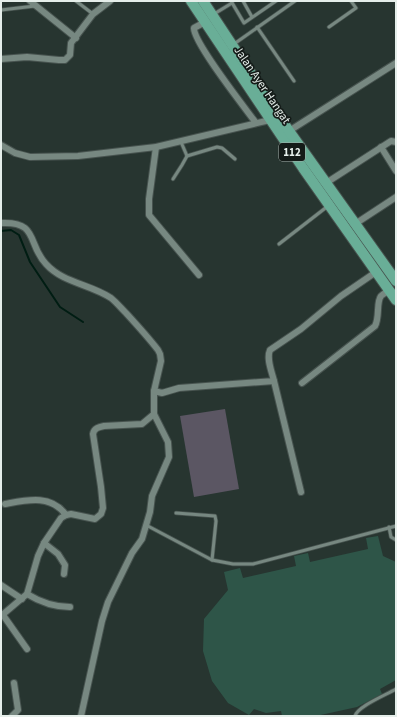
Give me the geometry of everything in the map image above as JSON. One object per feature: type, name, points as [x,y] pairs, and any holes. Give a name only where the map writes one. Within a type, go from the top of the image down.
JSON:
[{"type":"main road","name":"Jalan Ayer Hangat","points":[[191,1],[232,45],[289,131],[396,281]]},
{"type":"main road","name":"Jalan Ayer Hangat","points":[[203,1],[209,19],[249,90],[396,300]]},
{"type":"street","points":[[30,1],[76,38]]},
{"type":"street","points":[[1,59],[28,58],[65,60],[70,55],[71,43],[93,14],[110,1]]},
{"type":"street","points":[[209,19],[194,28],[196,36],[206,54],[256,123]]},
{"type":"street","points":[[289,131],[396,63]]},
{"type":"street","points":[[239,99],[249,90]]},
{"type":"street","points":[[1,145],[15,153],[30,157],[78,156],[156,147],[270,120]]},
{"type":"street","points":[[326,182],[391,141],[396,142]]},
{"type":"street","points":[[156,147],[149,199],[149,215],[199,275]]},
{"type":"street","points":[[381,147],[396,171]]},
{"type":"street","points":[[355,224],[396,197]]},
{"type":"street","points":[[1,222],[15,223],[24,226],[29,232],[41,258],[46,265],[62,276],[111,298],[141,330],[160,354],[161,361],[154,391],[154,414],[168,442],[170,457],[152,496],[142,538],[132,553],[108,602],[102,621],[81,716]]},
{"type":"street","points":[[300,492],[268,354],[270,350],[301,329],[342,296],[376,272]]},
{"type":"street","points":[[302,383],[375,326],[378,316],[380,297],[389,290]]},
{"type":"street","points":[[154,391],[162,393],[170,389],[274,381]]},
{"type":"street","points":[[27,649],[2,616],[24,597],[44,543],[61,518],[71,514],[95,518],[100,516],[102,512],[102,487],[93,434],[94,430],[104,426],[142,424],[154,414]]},
{"type":"street","points":[[5,504],[45,500],[56,505],[66,515]]},
{"type":"street","points":[[44,543],[58,554],[65,565],[64,574]]},
{"type":"street","points":[[1,585],[24,597],[60,607],[70,607]]},
{"type":"street","points":[[12,716],[18,710],[14,683]]},
{"type":"lane","points":[[76,1],[93,14]]},
{"type":"lane","points":[[243,1],[252,17]]},
{"type":"lane","points":[[209,19],[232,2],[244,23],[276,1]]},
{"type":"lane","points":[[232,45],[294,1]]},
{"type":"lane","points":[[329,26],[356,8],[351,1]]},
{"type":"lane","points":[[1,10],[36,6]]},
{"type":"lane","points":[[257,27],[294,81]]},
{"type":"lane","points":[[181,142],[187,156]]},
{"type":"lane","points":[[173,179],[187,156],[217,147],[222,148],[236,159]]},
{"type":"lane","points":[[279,244],[329,205]]},
{"type":"lane","points":[[176,513],[215,516],[216,522],[212,560]]},
{"type":"lane","points":[[146,525],[212,560],[233,564],[253,564],[396,526]]},
{"type":"lane","points":[[389,528],[391,537],[396,540]]},
{"type":"lane","points":[[355,716],[355,713],[362,707],[396,689]]},
{"type":"green space","points":[[378,536],[383,556],[396,562],[396,680],[380,689],[382,694],[357,707],[316,716],[282,716],[281,711],[266,713],[254,709],[249,715],[228,703],[212,681],[203,651],[204,619],[228,590],[224,572],[240,568],[243,578],[296,566],[294,556],[308,553],[310,562],[368,549],[366,538]]},
{"type":"building","points":[[225,409],[239,489],[194,497],[180,416]]},
{"type":"waterway","points":[[1,231],[11,230],[19,235],[30,262],[60,307],[83,322]]}]
